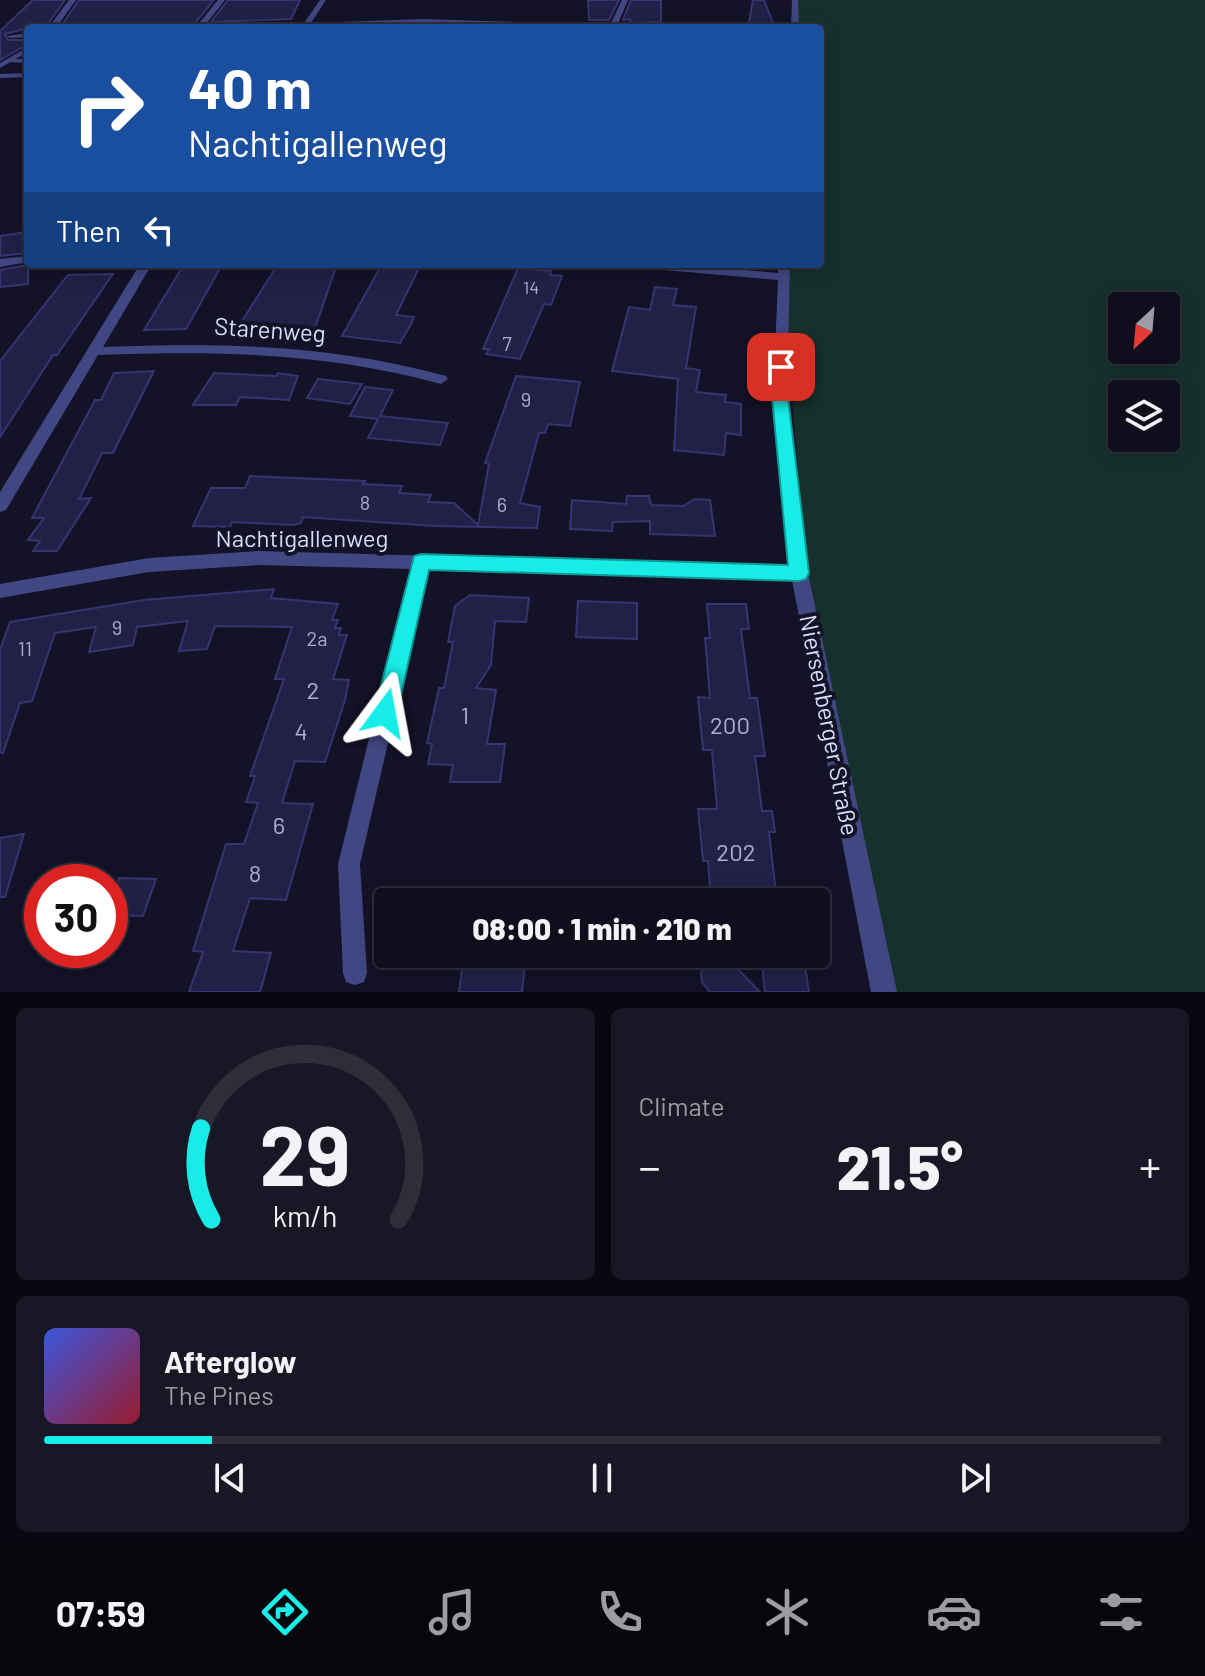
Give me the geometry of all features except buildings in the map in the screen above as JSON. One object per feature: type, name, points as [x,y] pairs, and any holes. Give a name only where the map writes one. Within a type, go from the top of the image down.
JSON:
[{"type":"street","points":[[55,24],[73,0]]},
{"type":"street","points":[[202,24],[222,0]]},
{"type":"street","points":[[306,24],[323,0]]},
{"type":"street","points":[[614,24],[625,0]]},
{"type":"street","points":[[795,0],[795,24]]},
{"type":"street","points":[[4,64],[24,52]]},
{"type":"street","points":[[0,263],[24,260]]},
{"type":"street","points":[[0,506],[144,268]]},
{"type":"street","points":[[723,268],[783,271]]},
{"type":"street","name":"Niersenberger Straße","points":[[783,271],[780,397],[799,573],[884,992]]},
{"type":"street","name":"Starenweg","points":[[94,351],[286,348],[391,364],[441,379]]},
{"type":"street","name":"Nachtigallenweg","points":[[0,591],[149,565],[258,558],[799,573]]},
{"type":"street","points":[[355,973],[349,864],[421,562]]},
{"type":"lane","points":[[10,36],[24,35]]},
{"type":"lane","points":[[4,64],[24,62]]},
{"type":"lane","points":[[0,76],[24,75]]},
{"type":"green space","points":[[796,0],[1205,0],[1205,992],[889,992],[807,566],[781,277],[782,268],[824,268],[824,24],[795,24]]},
{"type":"route","points":[[385,713],[421,562],[799,573],[780,397],[781,367]]}]
